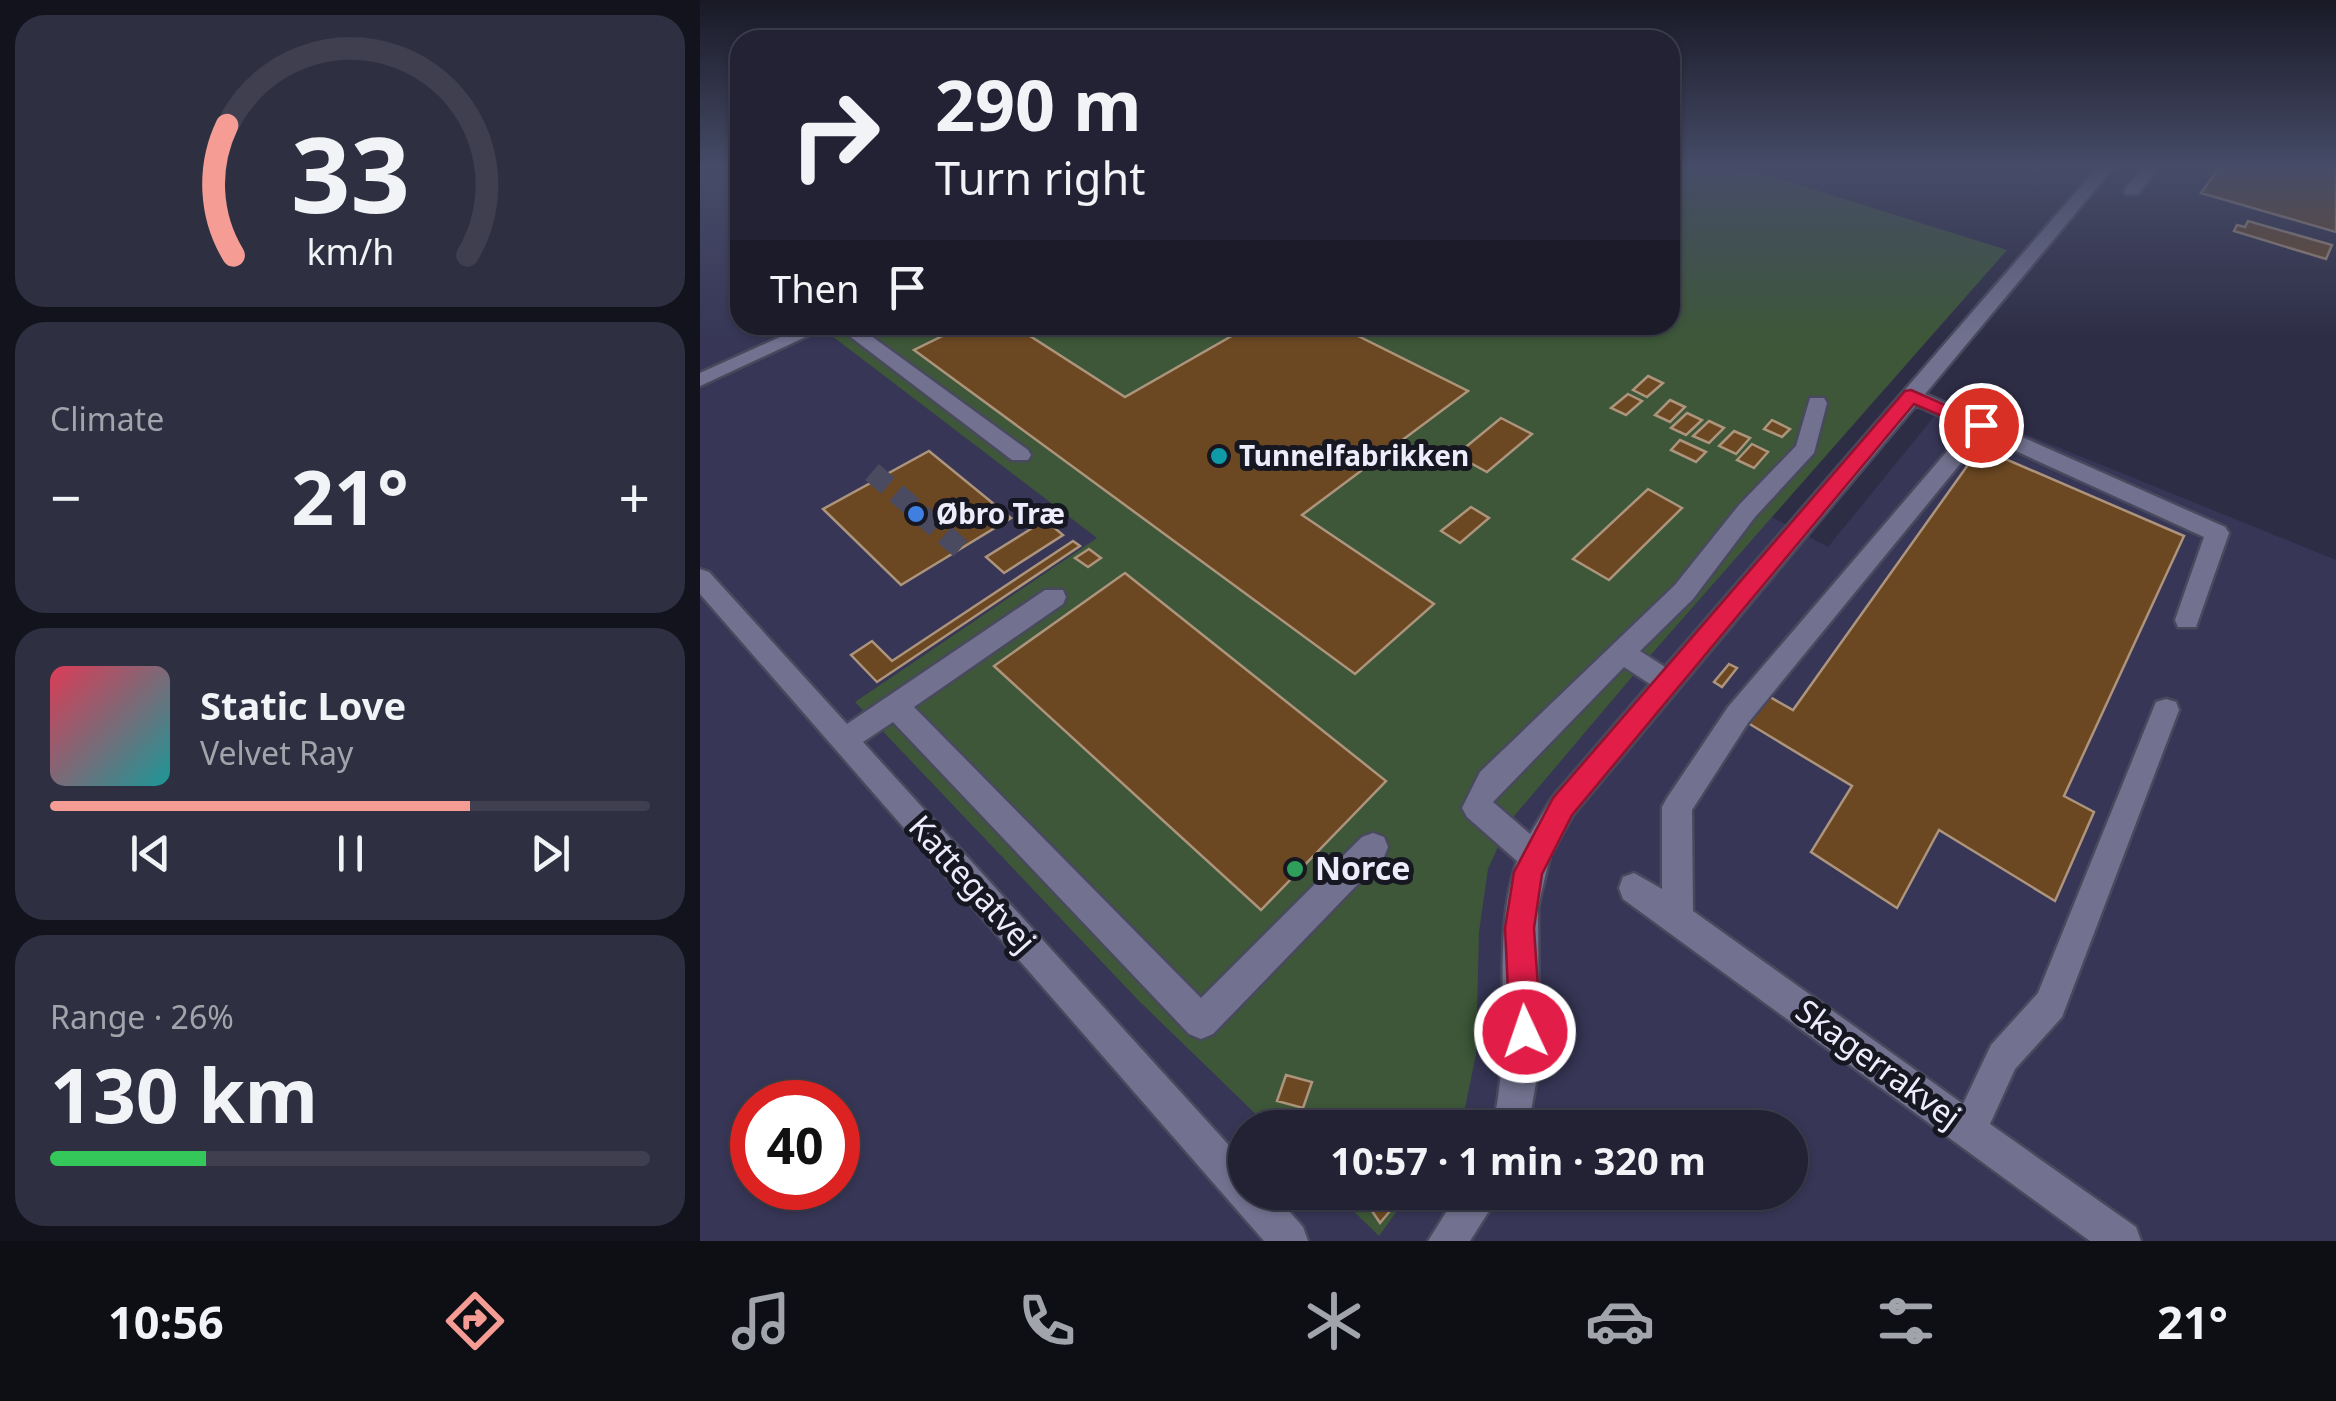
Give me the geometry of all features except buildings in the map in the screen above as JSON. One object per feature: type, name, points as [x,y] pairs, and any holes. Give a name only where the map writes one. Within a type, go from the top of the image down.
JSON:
[{"type":"street","points":[[1514,1110],[1523,1070],[1525,1032],[1519,928],[1528,872],[1562,807],[2056,226]]},
{"type":"street","points":[[700,380],[800,335]]},
{"type":"street","points":[[858,335],[1020,455]]},
{"type":"street","points":[[1911,396],[2217,533],[2187,620]]},
{"type":"street","points":[[1536,856],[1491,823],[1478,808],[1478,798],[1490,781],[1684,592],[1747,512],[1795,463],[1806,448],[1817,403]]},
{"type":"street","points":[[1676,918],[1677,807],[1738,715],[1981,425]]},
{"type":"street","name":"Kattegatvej","points":[[700,578],[1228,1172]]},
{"type":"street","points":[[844,740],[1054,597]]},
{"type":"street","points":[[1622,653],[1668,682]]},
{"type":"street","points":[[895,706],[1201,1022],[1373,847]]},
{"type":"street","points":[[1968,1130],[2004,1057],[2050,1006],[2166,710]]},
{"type":"street","name":"Skagerrakvej","points":[[1634,888],[2122,1241]]},
{"type":"street","name":"Kattegatvej","points":[[1262,1210],[1289,1241]]},
{"type":"street","points":[[1447,1241],[1469,1210]]},
{"type":"shaded area","points":[[700,226],[730,226],[730,335],[1431,335],[1828,547],[1946,402],[2336,560],[2336,1241],[700,1241]]},
{"type":"green space","points":[[1680,226],[1930,226],[2007,250],[1510,821],[1488,869],[1479,932],[1476,1054],[1465,1110],[1251,1110],[1139,1001],[855,702],[1097,538],[832,336],[1680,335]]},
{"type":"green space","points":[[1352,1210],[1398,1210],[1379,1236]]},
{"type":"tunnel","points":[[872,472],[968,555]]},
{"type":"place","name":"Tunnelfabrikken","points":[[1219,456]]},
{"type":"place","name":"Øbro Træ","points":[[916,514]]},
{"type":"place","name":"Norce","points":[[1295,869]]},
{"type":"route","points":[[1525,1032],[1519,928],[1528,872],[1562,807],[1911,396],[1981,425]]}]
